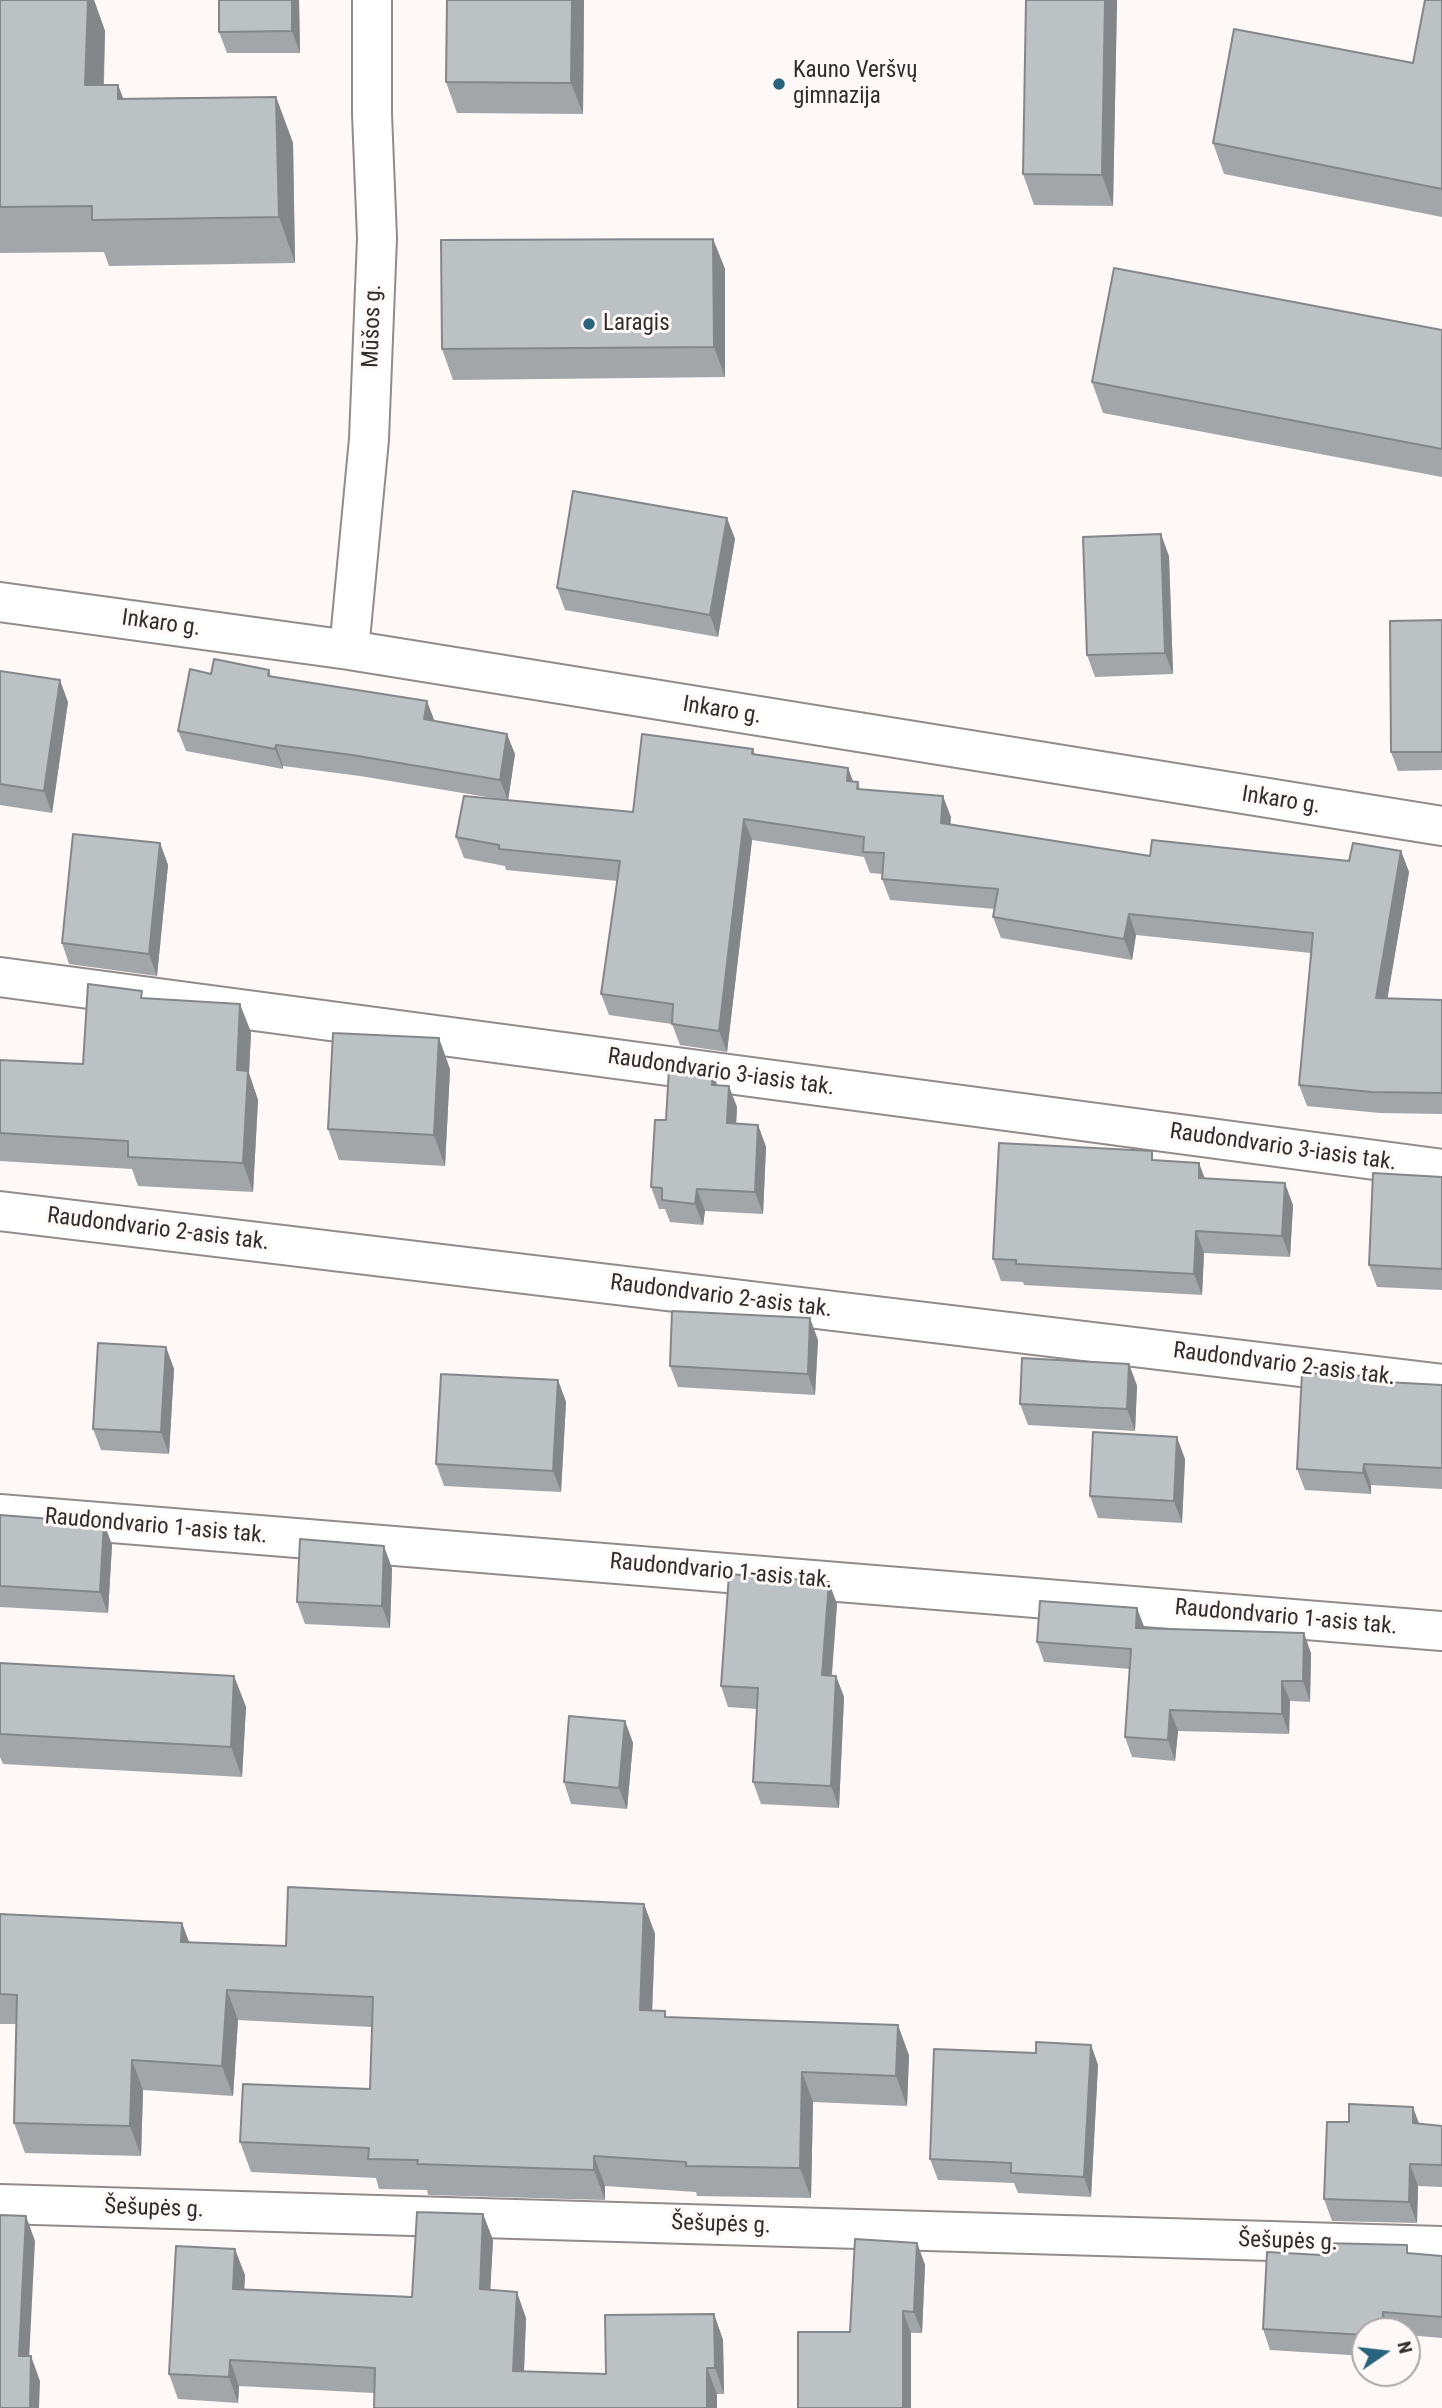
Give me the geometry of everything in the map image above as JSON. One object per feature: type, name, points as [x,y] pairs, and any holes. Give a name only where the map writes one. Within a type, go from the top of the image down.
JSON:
[{"type":"street","name":"Mūšos g.","points":[[349,650],[369,439],[377,238],[372,114],[372,0]]},
{"type":"street","name":"Inkaro g.","points":[[0,602],[349,650],[1442,826]]},
{"type":"street","name":"Raudondvario 3-iasis tak.","points":[[0,977],[1442,1170]]},
{"type":"street","name":"Raudondvario 2-asis tak.","points":[[0,1211],[1442,1384]]},
{"type":"street","name":"Raudondvario 1-asis tak.","points":[[0,1514],[1442,1631]]},
{"type":"street","name":"Šešupės g.","points":[[0,2204],[1442,2246]]},
{"type":"building","points":[[0,0],[88,0],[85,85],[118,85],[118,99],[276,97],[279,217],[92,220],[92,206],[0,207]]},
{"type":"building","points":[[219,0],[292,0],[292,31],[219,32]]},
{"type":"building","points":[[447,0],[572,0],[571,83],[446,82]]},
{"type":"building","points":[[1026,0],[1105,0],[1102,175],[1023,174]]},
{"type":"building","points":[[1425,0],[1442,0],[1442,189],[1213,143],[1234,29],[1413,63]]},
{"type":"building","name":"Laragis","points":[[713,239],[714,347],[442,349],[441,240]]},
{"type":"building","points":[[1114,268],[1442,330],[1442,449],[1092,382]]},
{"type":"building","points":[[573,491],[727,518],[710,615],[557,588]]},
{"type":"building","points":[[1161,534],[1165,653],[1087,655],[1083,537]]},
{"type":"building","points":[[1442,620],[1442,752],[1391,752],[1390,621]]},
{"type":"building","points":[[214,659],[269,670],[268,676],[427,701],[424,719],[507,734],[500,780],[352,755],[276,745],[275,749],[178,731],[190,669],[211,674]]},
{"type":"building","points":[[0,671],[60,680],[44,791],[0,784]]},
{"type":"building","points":[[642,734],[753,749],[752,754],[848,768],[847,781],[858,782],[857,789],[943,796],[941,823],[1150,856],[1152,840],[1349,861],[1353,843],[1401,851],[1376,998],[1442,1000],[1442,1093],[1372,1092],[1299,1085],[1313,933],[1129,914],[1124,939],[993,917],[998,889],[882,879],[884,853],[863,852],[864,837],[744,819],[719,1031],[672,1024],[673,1004],[601,994],[620,861],[499,849],[499,845],[456,837],[464,796],[633,812]]},
{"type":"building","points":[[73,834],[160,843],[149,954],[62,943]]},
{"type":"building","points":[[88,984],[142,991],[141,998],[240,1004],[237,1070],[248,1071],[243,1163],[128,1157],[128,1141],[0,1133],[0,1060],[83,1064]]},
{"type":"building","points":[[333,1033],[439,1038],[434,1135],[328,1129]]},
{"type":"building","points":[[669,1068],[713,1073],[712,1085],[729,1086],[727,1123],[758,1125],[755,1192],[697,1189],[695,1204],[662,1200],[662,1188],[651,1187],[655,1120],[666,1120]]},
{"type":"building","points":[[999,1143],[1152,1151],[1152,1160],[1199,1163],[1199,1178],[1285,1183],[1282,1236],[1196,1231],[1194,1274],[1016,1264],[1016,1260],[993,1259]]},
{"type":"building","points":[[1373,1173],[1442,1177],[1442,1269],[1369,1265]]},
{"type":"building","points":[[672,1311],[810,1318],[808,1374],[670,1366]]},
{"type":"building","points":[[98,1343],[166,1347],[161,1432],[93,1429]]},
{"type":"building","points":[[1022,1358],[1129,1364],[1127,1409],[1020,1404]]},
{"type":"building","points":[[1302,1373],[1368,1376],[1368,1381],[1442,1385],[1442,1468],[1364,1464],[1363,1473],[1297,1469]]},
{"type":"building","points":[[441,1374],[558,1380],[553,1471],[436,1464]]},
{"type":"building","points":[[1093,1432],[1177,1437],[1174,1501],[1090,1496]]},
{"type":"building","points":[[0,1515],[104,1523],[100,1592],[0,1586]]},
{"type":"building","points":[[300,1539],[384,1546],[382,1606],[297,1602]]},
{"type":"building","points":[[729,1574],[829,1582],[822,1675],[836,1676],[831,1786],[753,1782],[758,1688],[721,1686]]},
{"type":"building","points":[[1040,1601],[1137,1608],[1136,1628],[1304,1633],[1303,1681],[1282,1681],[1282,1714],[1170,1710],[1168,1740],[1125,1737],[1131,1649],[1037,1642]]},
{"type":"building","points":[[0,1663],[234,1676],[231,1747],[0,1734]]},
{"type":"building","points":[[569,1716],[625,1721],[619,1788],[564,1782]]},
{"type":"building","points":[[288,1887],[644,1904],[640,2010],[665,2011],[665,2017],[898,2025],[896,2076],[802,2072],[800,2168],[686,2166],[686,2162],[594,2156],[594,2170],[417,2164],[418,2160],[368,2159],[369,2148],[240,2142],[243,2084],[370,2089],[373,1997],[227,1990],[222,2066],[132,2060],[130,2126],[14,2123],[17,1995],[0,1994],[0,1914],[182,1923],[181,1942],[286,1946]]},
{"type":"building","points":[[1036,2042],[1091,2045],[1084,2177],[1011,2173],[1011,2163],[930,2159],[934,2049],[1036,2053]]},
{"type":"building","points":[[1349,2104],[1413,2107],[1413,2123],[1442,2126],[1442,2165],[1410,2164],[1409,2202],[1324,2199],[1327,2122],[1349,2122]]},
{"type":"building","points":[[417,2212],[483,2214],[480,2289],[517,2292],[513,2371],[606,2374],[605,2315],[714,2314],[715,2368],[707,2368],[707,2408],[374,2408],[375,2368],[230,2360],[229,2377],[169,2374],[176,2246],[235,2249],[233,2289],[412,2297]]},
{"type":"building","points":[[0,2215],[26,2216],[19,2356],[31,2356],[30,2408],[0,2408]]},
{"type":"building","points":[[855,2239],[917,2243],[914,2312],[903,2311],[903,2408],[798,2408],[798,2332],[850,2332]]},
{"type":"building","points":[[1322,2243],[1407,2245],[1407,2253],[1442,2256],[1442,2317],[1383,2312],[1383,2317],[1351,2317],[1351,2334],[1263,2329],[1267,2252],[1321,2255]]},
{"type":"place","name":"Kauno Veršvų gimnazija","points":[[779,84]]},
{"type":"place","name":"Laragis","points":[[589,324]]}]
